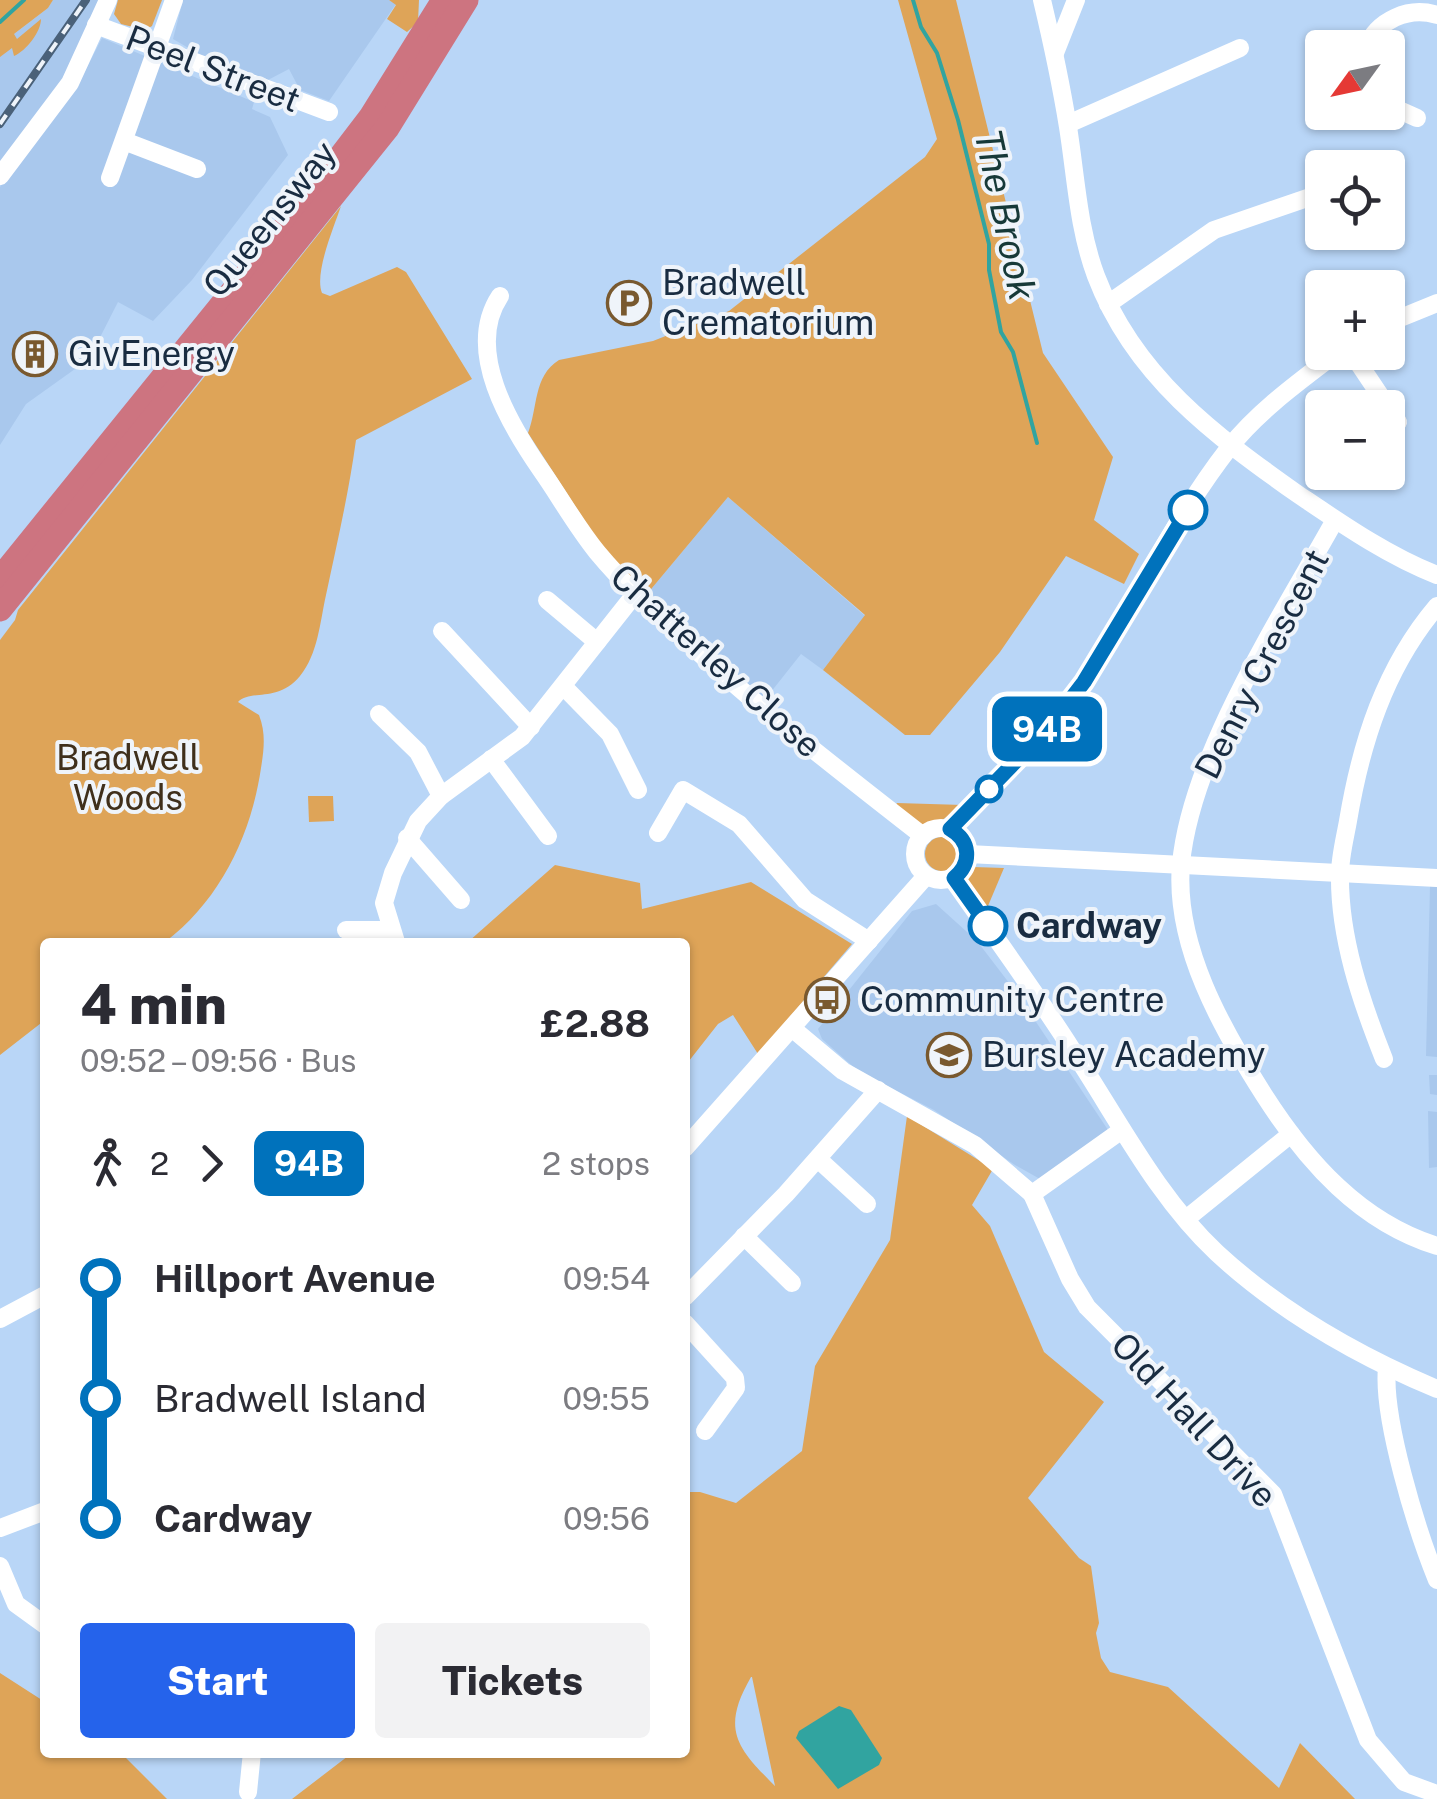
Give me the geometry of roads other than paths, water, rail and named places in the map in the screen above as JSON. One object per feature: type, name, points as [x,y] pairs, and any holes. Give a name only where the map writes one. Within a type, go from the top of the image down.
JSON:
[{"type":"highway","name":"Queensway","points":[[0,579],[316,189],[370,117],[444,0]]},
{"type":"highway","name":"Queensway","points":[[0,610],[388,128],[466,0]]},
{"type":"street","points":[[0,176],[70,82],[108,0]]},
{"type":"street","points":[[110,178],[174,0]]},
{"type":"street","points":[[1042,0],[1068,124],[1084,232],[1108,304],[1133,349],[1160,382],[1230,446],[1336,520],[1436,576]]},
{"type":"street","points":[[1054,53],[1076,0]]},
{"type":"street","points":[[1376,30],[1394,8],[1437,14]]},
{"type":"street","name":"Peel Street","points":[[96,25],[329,112]]},
{"type":"street","points":[[1068,124],[1240,48]]},
{"type":"street","points":[[1405,113],[1417,118]]},
{"type":"street","points":[[124,141],[198,169]]},
{"type":"street","points":[[1108,304],[1214,230],[1305,198]]},
{"type":"street","name":"Chatterley Close","points":[[500,296],[490,316],[488,348],[502,408],[595,550],[635,594],[764,712],[923,836]]},
{"type":"street","points":[[1405,316],[1437,302]]},
{"type":"street","points":[[950,829],[1051,725],[1084,682],[1167,541],[1230,446],[1314,370]]},
{"type":"street","name":"Denry Crescent","points":[[1336,520],[1239,696],[1206,766],[1181,866],[1189,934],[1213,1004],[1258,1087],[1291,1134],[1359,1208],[1412,1238],[1437,1246]]},
{"type":"street","points":[[346,930],[393,936],[384,903],[407,838],[418,821],[442,796],[532,727],[635,594]]},
{"type":"street","points":[[556,602],[597,642]]},
{"type":"street","points":[[1384,1059],[1356,978],[1343,914],[1340,872],[1356,777],[1381,695],[1407,645],[1437,606]]},
{"type":"street","points":[[453,634],[532,727]]},
{"type":"street","points":[[564,687],[610,734],[638,790]]},
{"type":"street","points":[[379,714],[418,752],[442,796]]},
{"type":"street","points":[[491,759],[548,836]]},
{"type":"street","points":[[658,832],[683,790],[738,824],[805,900],[868,941]]},
{"type":"street","points":[[935,829],[950,829],[964,840],[968,854],[962,871],[954,878],[936,880],[926,876],[916,859],[923,836],[935,829]]},
{"type":"street","points":[[407,838],[461,900]]},
{"type":"street","points":[[968,854],[1437,878]]},
{"type":"street","points":[[690,1142],[926,876]]},
{"type":"street","points":[[954,878],[1072,1048],[1122,1130],[1186,1219],[1216,1252],[1329,1338],[1437,1388]]},
{"type":"street","points":[[793,1029],[844,1071],[975,1144],[1032,1194],[1122,1130]]},
{"type":"street","points":[[690,1292],[878,1090]]},
{"type":"street","points":[[1186,1219],[1291,1134]]},
{"type":"street","points":[[818,1158],[867,1204]]},
{"type":"street","name":"Old Hall Drive","points":[[1032,1194],[1070,1279],[1087,1306],[1272,1494],[1368,1740],[1404,1782],[1437,1794]]},
{"type":"street","points":[[744,1236],[792,1283]]},
{"type":"street","points":[[0,1319],[40,1299]]},
{"type":"street","points":[[690,1328],[735,1378],[736,1388],[706,1424]]},
{"type":"street","points":[[1387,1368],[1386,1387],[1408,1490],[1437,1580]]},
{"type":"street","points":[[0,1528],[40,1513]]},
{"type":"street","points":[[0,1566],[16,1604],[40,1621]]},
{"type":"street","points":[[248,1792],[251,1758]]},
{"type":"waterway","points":[[0,22],[24,0]]},
{"type":"waterway","name":"The Brook","points":[[913,0],[921,27],[937,53],[958,120],[989,244],[989,270],[1001,332],[1013,352],[1037,443]]},
{"type":"railway","points":[[0,124],[86,0]]},
{"type":"place","name":"Bradwell Crematorium","points":[[629,303]]},
{"type":"place","name":"GivEnergy","points":[[35,354]]},
{"type":"place","name":"Cardway","points":[[988,926]]},
{"type":"place","name":"Community Centre","points":[[827,1000]]},
{"type":"place","name":"Bursley Academy","points":[[949,1055]]},
{"type":"park label","name":"Bradwell Woods","points":[[128,778]]}]
